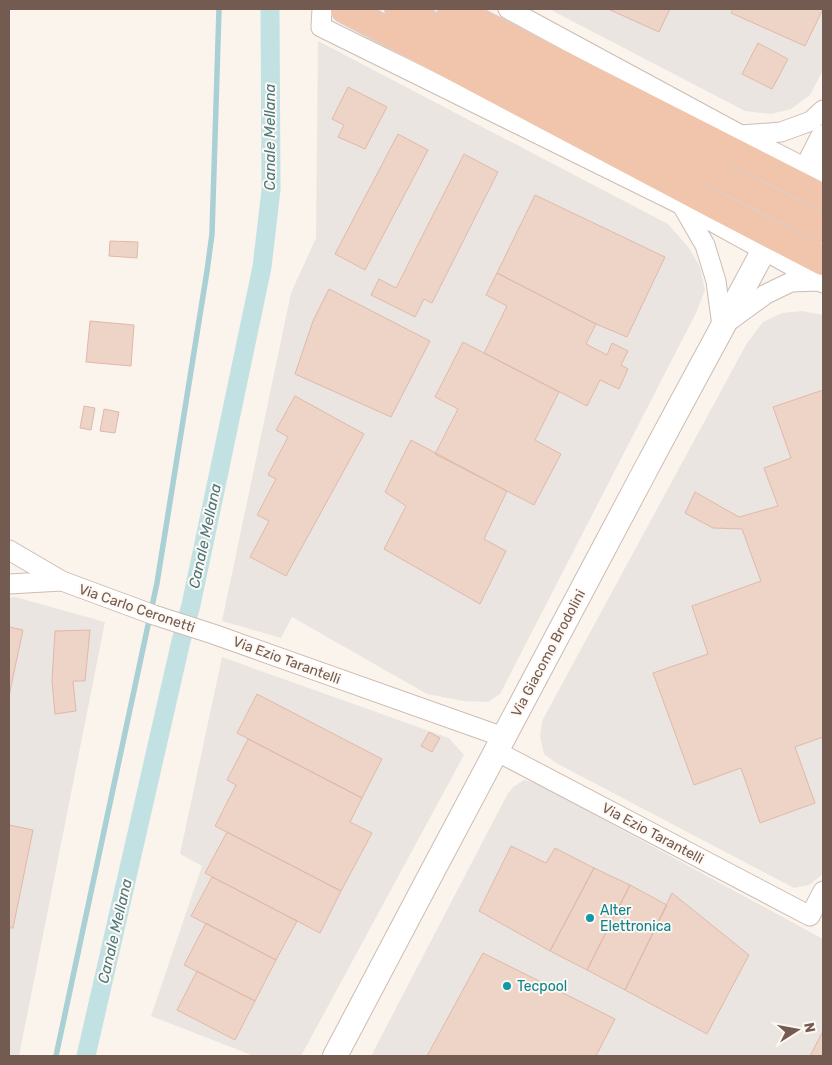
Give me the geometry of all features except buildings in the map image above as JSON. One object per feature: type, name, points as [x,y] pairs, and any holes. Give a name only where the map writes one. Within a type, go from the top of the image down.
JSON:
[{"type":"highway","points":[[345,9],[768,243],[822,275]]},
{"type":"highway","points":[[399,9],[823,229]]},
{"type":"highway","points":[[452,9],[810,177],[823,198]]},
{"type":"street","points":[[322,9],[322,27],[682,206],[768,243]]},
{"type":"street","points":[[508,9],[740,135],[810,177]]},
{"type":"street","points":[[740,135],[781,132],[811,121],[823,110]]},
{"type":"street","name":"Via Giacomo Brodolini","points":[[335,1056],[722,326],[768,243],[810,177],[823,137]]},
{"type":"street","points":[[682,206],[705,245],[716,281],[722,326],[766,294],[791,282],[822,275]]},
{"type":"street","name":"Via Carlo Ceronetti","points":[[9,550],[62,581],[154,615],[213,634]]},
{"type":"street","name":"Via Carlo Ceronetti","points":[[9,584],[62,581]]},
{"type":"street","name":"Via Ezio Tarantelli","points":[[213,634],[500,744],[810,916],[823,891]]},
{"type":"shaded area","points":[[549,9],[823,9],[823,70],[810,95],[791,109],[771,114],[745,111]]},
{"type":"shaded area","points":[[318,41],[668,224],[689,248],[700,267],[705,290],[696,313],[500,694],[488,702],[463,701],[427,694],[292,617],[281,638],[222,621],[291,293],[316,238]]},
{"type":"shaded area","points":[[802,311],[823,315],[823,874],[809,885],[794,888],[556,763],[544,754],[540,737],[542,721],[747,343],[763,322],[782,313]]},
{"type":"shaded area","points":[[15,597],[105,622],[19,1056],[9,1056],[9,598]]},
{"type":"shaded area","points":[[222,657],[449,738],[464,755],[301,1056],[254,1056],[151,1016],[202,866],[180,854]]},
{"type":"shaded area","points":[[524,780],[536,783],[823,939],[823,1056],[371,1056],[507,795],[513,787]]},
{"type":"waterway","points":[[56,1056],[157,583],[207,271],[212,234],[219,9]]},
{"type":"waterway","name":"Canale Mellana","points":[[86,1056],[181,641],[191,605],[262,267],[271,190],[270,9]]},
{"type":"place","name":"Alter Elettronica","points":[[590,918]]},
{"type":"place","name":"Tecpool","points":[[507,986]]}]
